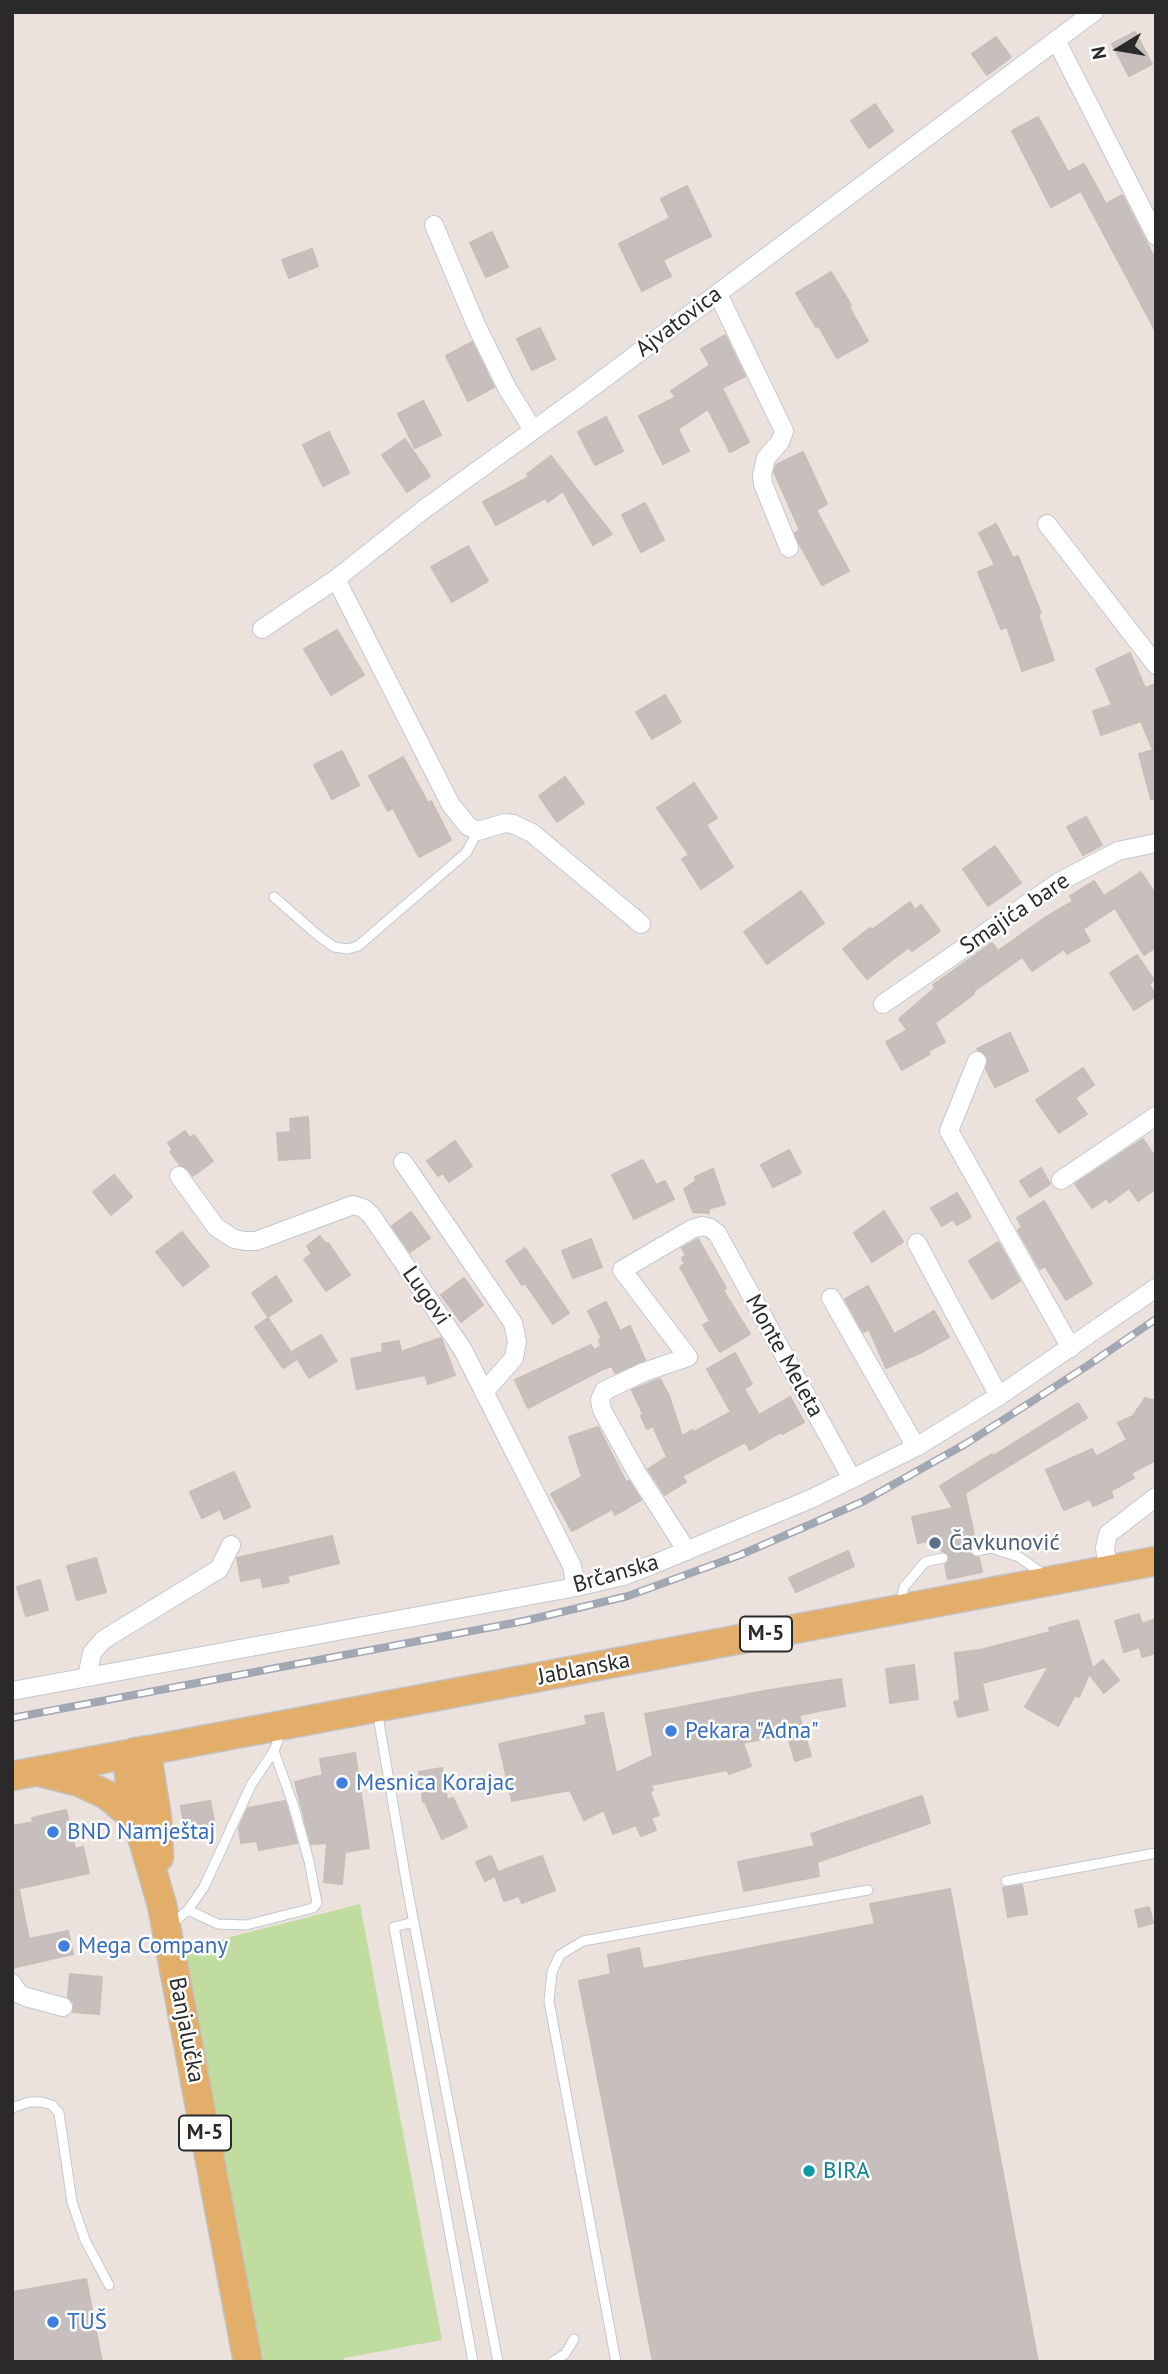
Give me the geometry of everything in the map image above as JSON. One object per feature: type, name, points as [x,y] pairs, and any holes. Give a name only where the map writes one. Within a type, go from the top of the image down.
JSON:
[{"type":"main road","name":"Jablanska","points":[[25,1773],[141,1751],[279,1738],[377,1708],[1156,1561]]},
{"type":"main road","name":"M-5","points":[[141,1751],[130,1762],[130,1781],[137,1820],[172,1914]]},
{"type":"main road","name":"M-5","points":[[141,1751],[156,1818],[172,1914]]},
{"type":"main road","points":[[25,1773],[79,1782],[107,1795],[137,1820]]},
{"type":"main road","name":"Banjalučka","points":[[172,1914],[248,2362]]},
{"type":"street","name":"Ajvatovica","points":[[262,629],[336,579],[423,510],[718,294],[1094,12]]},
{"type":"street","points":[[1056,40],[1156,236]]},
{"type":"street","points":[[434,225],[502,377],[533,430]]},
{"type":"street","points":[[718,294],[784,430],[780,442],[766,458],[762,475],[763,484],[789,548]]},
{"type":"street","points":[[1047,524],[1156,665]]},
{"type":"street","points":[[336,579],[451,805],[468,827],[478,831],[505,823],[532,833],[641,924]]},
{"type":"street","name":"Smajića bare","points":[[883,1004],[1059,882],[1118,851],[1156,844]]},
{"type":"street","points":[[977,1061],[950,1131],[1071,1348]]},
{"type":"street","points":[[1061,1180],[1156,1116]]},
{"type":"street","points":[[403,1162],[513,1323],[517,1341],[514,1358],[485,1391]]},
{"type":"street","name":"Lugovi","points":[[179,1176],[216,1227],[234,1239],[256,1241],[353,1205],[363,1208],[370,1215],[463,1350],[572,1566],[576,1587]]},
{"type":"street","name":"Monte Meleta","points":[[687,1551],[636,1472],[602,1410],[600,1400],[604,1391],[644,1372],[688,1357],[622,1270],[692,1229],[710,1227],[717,1233],[852,1479]]},
{"type":"street","points":[[917,1243],[999,1396]]},
{"type":"street","name":"Brčanska","points":[[12,1691],[576,1587],[623,1576],[813,1499],[916,1447],[999,1396],[1156,1288]]},
{"type":"street","points":[[831,1298],[916,1447]]},
{"type":"street","points":[[1108,1570],[1105,1548],[1108,1534],[1156,1497]]},
{"type":"street","points":[[87,1677],[92,1653],[103,1640],[219,1569],[231,1545]]},
{"type":"street","points":[[12,1983],[19,1994],[62,2007]]},
{"type":"lane","points":[[274,897],[334,947],[348,949],[358,946],[466,853],[478,831]]},
{"type":"lane","points":[[977,1551],[991,1548],[1019,1557],[1054,1581]]},
{"type":"lane","points":[[898,1610],[904,1587],[918,1570],[925,1562],[943,1558]]},
{"type":"lane","points":[[377,1708],[414,1922],[498,2362]]},
{"type":"lane","points":[[172,1914],[204,1887],[251,1785],[279,1738]]},
{"type":"lane","points":[[172,1914],[218,1924],[246,1925],[313,1908],[317,1903],[279,1738]]},
{"type":"lane","points":[[1006,1881],[1156,1853]]},
{"type":"lane","points":[[616,2362],[549,2001],[552,1972],[559,1955],[583,1941],[868,1890]]},
{"type":"lane","points":[[414,1922],[394,1927],[473,2362]]},
{"type":"lane","points":[[12,2108],[29,2102],[41,2102],[54,2106],[59,2113],[72,2203],[85,2240],[109,2285]]},
{"type":"lane","points":[[551,2362],[565,2354],[574,2339]]},
{"type":"green space","points":[[360,1904],[442,2340],[344,2358],[344,2362],[248,2362],[171,1952]]},
{"type":"building","points":[[1135,32],[1152,64],[1129,76],[1112,44]]},
{"type":"building","points":[[996,37],[1011,57],[987,75],[972,54]]},
{"type":"building","points":[[875,104],[893,131],[869,148],[851,121]]},
{"type":"building","points":[[1038,117],[1068,172],[1084,164],[1106,204],[1122,195],[1156,261],[1156,332],[1081,191],[1051,207],[1012,131]]},
{"type":"building","points":[[687,186],[711,236],[663,260],[671,276],[642,291],[619,244],[670,218],[661,199]]},
{"type":"building","points":[[492,232],[508,267],[486,277],[470,243]]},
{"type":"building","points":[[312,249],[318,266],[289,278],[282,260]]},
{"type":"building","points":[[831,272],[868,341],[837,358],[796,293]]},
{"type":"building","points":[[540,328],[555,359],[532,370],[517,339]]},
{"type":"building","points":[[725,335],[745,376],[722,388],[749,442],[730,452],[708,409],[678,429],[689,451],[663,464],[639,416],[676,397],[671,391],[710,365],[701,349]]},
{"type":"building","points":[[472,342],[494,387],[468,401],[446,356]]},
{"type":"building","points":[[423,401],[441,435],[415,448],[398,414]]},
{"type":"building","points":[[606,417],[623,451],[595,465],[578,432]]},
{"type":"building","points":[[329,432],[349,473],[323,486],[303,445]]},
{"type":"building","points":[[405,439],[430,476],[407,492],[382,455]]},
{"type":"building","points":[[803,452],[827,504],[816,510],[849,571],[822,585],[799,543],[795,533],[800,530],[774,472],[776,465]]},
{"type":"building","points":[[551,456],[612,534],[593,545],[563,491],[548,502],[545,498],[496,525],[483,502],[529,477],[527,474]]},
{"type":"building","points":[[645,503],[664,540],[641,552],[622,515]]},
{"type":"building","points":[[996,524],[1013,558],[1018,556],[1041,613],[1038,614],[1054,660],[1022,671],[1007,627],[1001,629],[978,572],[995,565],[979,533]]},
{"type":"building","points":[[468,546],[488,581],[452,602],[431,567]]},
{"type":"building","points":[[337,630],[364,675],[331,695],[304,649]]},
{"type":"building","points":[[1130,653],[1145,688],[1156,684],[1156,798],[1151,799],[1139,754],[1153,750],[1141,721],[1101,735],[1093,711],[1112,705],[1096,669]]},
{"type":"building","points":[[665,695],[681,722],[652,739],[636,712]]},
{"type":"building","points":[[342,751],[359,785],[332,799],[314,765]]},
{"type":"building","points":[[403,757],[428,803],[431,801],[451,840],[419,857],[393,808],[388,811],[369,776]]},
{"type":"building","points":[[565,777],[584,803],[557,822],[539,796]]},
{"type":"building","points":[[694,783],[717,818],[706,825],[733,867],[701,889],[682,859],[689,855],[657,808]]},
{"type":"building","points":[[1086,817],[1102,845],[1083,855],[1067,827]]},
{"type":"building","points":[[995,846],[1021,883],[988,906],[963,869]]},
{"type":"building","points":[[1141,872],[1156,895],[1156,947],[1144,955],[1115,908],[1083,929],[1090,941],[1067,954],[1064,949],[1032,971],[1022,957],[973,992],[974,994],[935,1023],[945,1042],[902,1070],[886,1042],[907,1030],[899,1019],[935,988],[933,985],[992,943],[998,951],[1073,901],[1070,896],[1094,881],[1104,896]]},
{"type":"building","points":[[801,891],[824,923],[767,964],[744,932]]},
{"type":"building","points":[[910,902],[915,910],[921,905],[940,931],[912,951],[909,947],[867,979],[843,949]]},
{"type":"building","points":[[1137,955],[1154,980],[1149,984],[1156,996],[1134,1010],[1110,973]]},
{"type":"building","points":[[1010,1033],[1028,1071],[995,1087],[986,1069],[986,1055],[977,1049]]},
{"type":"building","points":[[1083,1068],[1094,1085],[1075,1098],[1087,1114],[1059,1133],[1036,1100]]},
{"type":"building","points":[[308,1117],[310,1158],[279,1160],[277,1133],[291,1132],[290,1119]]},
{"type":"building","points":[[185,1131],[190,1138],[194,1135],[213,1161],[193,1176],[170,1152],[173,1150],[168,1143]]},
{"type":"building","points":[[1143,1139],[1156,1158],[1156,1189],[1138,1201],[1129,1188],[1109,1203],[1107,1198],[1092,1208],[1075,1184]]},
{"type":"building","points":[[455,1141],[472,1166],[449,1182],[443,1173],[438,1176],[427,1161]]},
{"type":"building","points":[[789,1150],[801,1173],[773,1187],[761,1165]]},
{"type":"building","points":[[643,1160],[656,1185],[665,1181],[674,1199],[634,1219],[612,1175]]},
{"type":"building","points":[[1041,1168],[1050,1184],[1030,1197],[1020,1181]]},
{"type":"building","points":[[713,1169],[725,1204],[708,1209],[709,1213],[693,1212],[684,1189],[696,1181],[695,1177]]},
{"type":"building","points":[[114,1175],[132,1197],[111,1215],[93,1192]]},
{"type":"building","points":[[957,1193],[971,1217],[957,1225],[953,1219],[942,1226],[931,1208]]},
{"type":"building","points":[[1044,1201],[1092,1284],[1066,1300],[1045,1266],[1040,1269],[1018,1230],[1022,1227],[1017,1218]]},
{"type":"building","points":[[884,1211],[903,1242],[872,1262],[854,1233]]},
{"type":"building","points":[[411,1212],[430,1238],[410,1252],[392,1226]]},
{"type":"building","points":[[182,1232],[209,1266],[183,1286],[156,1252]]},
{"type":"building","points":[[320,1236],[350,1275],[326,1291],[304,1259],[312,1254],[307,1246]]},
{"type":"building","points":[[591,1239],[602,1267],[573,1278],[562,1251]]},
{"type":"building","points":[[698,1239],[726,1288],[723,1290],[750,1334],[720,1352],[703,1325],[710,1321],[680,1267],[685,1264],[682,1258],[686,1255],[682,1248]]},
{"type":"building","points":[[998,1242],[1020,1281],[992,1299],[969,1261]]},
{"type":"building","points":[[525,1248],[569,1313],[553,1324],[506,1261]]},
{"type":"building","points":[[276,1276],[292,1301],[268,1317],[252,1293]]},
{"type":"building","points":[[464,1278],[483,1305],[461,1322],[441,1295]]},
{"type":"building","points":[[868,1286],[894,1334],[934,1311],[949,1337],[886,1368],[869,1329],[863,1332],[845,1299]]},
{"type":"building","points":[[606,1302],[620,1331],[630,1326],[645,1360],[615,1373],[612,1366],[603,1369],[528,1408],[515,1380],[591,1345],[594,1350],[601,1346],[599,1340],[602,1339],[588,1311]]},
{"type":"building","points":[[268,1318],[296,1360],[283,1368],[255,1327]]},
{"type":"building","points":[[321,1335],[337,1361],[309,1378],[293,1351]]},
{"type":"building","points":[[441,1338],[455,1375],[428,1384],[425,1375],[357,1389],[351,1359],[383,1352],[382,1344],[399,1341],[401,1352]]},
{"type":"building","points":[[735,1353],[752,1384],[744,1389],[759,1415],[790,1397],[804,1422],[750,1450],[745,1442],[682,1476],[686,1482],[665,1495],[648,1469],[667,1457],[653,1426],[647,1429],[632,1390],[660,1379],[669,1396],[682,1436],[692,1430],[694,1432],[731,1412],[707,1369]]},
{"type":"building","points":[[1145,1398],[1156,1401],[1156,1460],[1131,1473],[1134,1478],[1111,1491],[1113,1497],[1093,1506],[1090,1499],[1064,1510],[1046,1470],[1092,1449],[1096,1457],[1127,1440],[1118,1423],[1133,1416]]},
{"type":"building","points":[[1078,1403],[1087,1418],[965,1493],[976,1544],[970,1552],[972,1556],[979,1558],[982,1572],[948,1579],[945,1565],[949,1561],[949,1554],[942,1551],[939,1538],[918,1543],[912,1517],[953,1508],[940,1486]]},
{"type":"building","points":[[598,1427],[626,1482],[629,1481],[641,1500],[615,1515],[612,1509],[572,1531],[551,1494],[582,1477],[569,1437]]},
{"type":"building","points":[[234,1472],[250,1507],[224,1519],[220,1509],[202,1518],[190,1492]]},
{"type":"building","points":[[332,1536],[339,1563],[287,1576],[289,1582],[263,1587],[261,1577],[241,1581],[237,1558]]},
{"type":"building","points":[[848,1551],[854,1566],[796,1592],[789,1578]]},
{"type":"building","points":[[96,1558],[106,1592],[77,1600],[67,1566]]},
{"type":"building","points":[[40,1580],[48,1610],[26,1616],[17,1587]]},
{"type":"building","points":[[1139,1614],[1142,1624],[1156,1619],[1156,1653],[1142,1657],[1140,1647],[1124,1652],[1115,1621]]},
{"type":"building","points":[[1078,1620],[1091,1670],[1103,1660],[1119,1680],[1104,1693],[1089,1674],[1079,1697],[1075,1695],[1058,1726],[1025,1707],[1049,1666],[982,1683],[988,1710],[958,1717],[954,1702],[960,1700],[955,1653],[980,1650],[1050,1632],[1049,1628]]},
{"type":"building","points":[[914,1665],[918,1699],[890,1703],[886,1669]]},
{"type":"building","points":[[841,1679],[845,1706],[799,1715],[811,1756],[795,1761],[787,1734],[743,1743],[751,1766],[729,1774],[727,1770],[651,1785],[653,1790],[650,1792],[659,1815],[651,1818],[656,1830],[641,1836],[636,1825],[613,1834],[604,1810],[584,1820],[570,1790],[512,1801],[499,1744],[587,1725],[585,1716],[603,1713],[616,1773],[653,1756],[645,1714]]},
{"type":"building","points":[[355,1753],[369,1848],[345,1852],[342,1884],[324,1882],[327,1843],[311,1844],[295,1782],[323,1775],[320,1759]]},
{"type":"building","points":[[442,1768],[447,1800],[453,1798],[467,1827],[442,1839],[423,1802],[419,1772]]},
{"type":"building","points":[[922,1796],[930,1823],[817,1862],[819,1876],[744,1891],[738,1862],[815,1846],[811,1834]]},
{"type":"building","points":[[210,1801],[215,1826],[185,1831],[181,1806]]},
{"type":"building","points":[[285,1801],[297,1843],[259,1850],[257,1841],[241,1843],[239,1828],[248,1808]]},
{"type":"building","points":[[66,1810],[75,1849],[83,1847],[89,1873],[12,1890],[12,1826],[33,1822],[32,1818]]},
{"type":"building","points":[[491,1856],[498,1872],[542,1856],[555,1890],[522,1903],[519,1896],[504,1901],[495,1876],[485,1881],[476,1862]]},
{"type":"building","points":[[1022,1885],[1027,1914],[1008,1917],[1003,1888]]},
{"type":"building","name":"BIRA","points":[[950,1889],[1038,2362],[653,2362],[579,1981],[611,1974],[608,1955],[639,1948],[643,1969],[875,1924],[870,1904]]},
{"type":"building","points":[[19,1890],[29,1939],[68,1931],[73,1954],[12,1968],[12,1891]]},
{"type":"building","points":[[1149,1907],[1153,1923],[1139,1927],[1135,1910]]},
{"type":"building","points":[[70,1974],[102,1977],[99,2014],[73,2012],[74,2003],[68,1997]]},
{"type":"building","name":"TUŠ","points":[[86,2279],[102,2362],[12,2362],[12,2292]]},
{"type":"railway","points":[[12,1718],[524,1621],[628,1596],[740,1555],[864,1501],[967,1443],[1156,1319]]},
{"type":"place","name":"Čavkunović","points":[[935,1543]]},
{"type":"place","name":"Pekara \"Adna\"","points":[[671,1731]]},
{"type":"place","name":"Mesnica Korajac","points":[[342,1783]]},
{"type":"place","name":"BND Namještaj","points":[[53,1832]]},
{"type":"place","name":"Mega Company","points":[[64,1946]]},
{"type":"place","name":"BIRA","points":[[809,2171]]},
{"type":"place","name":"TUŠ","points":[[53,2322]]}]
